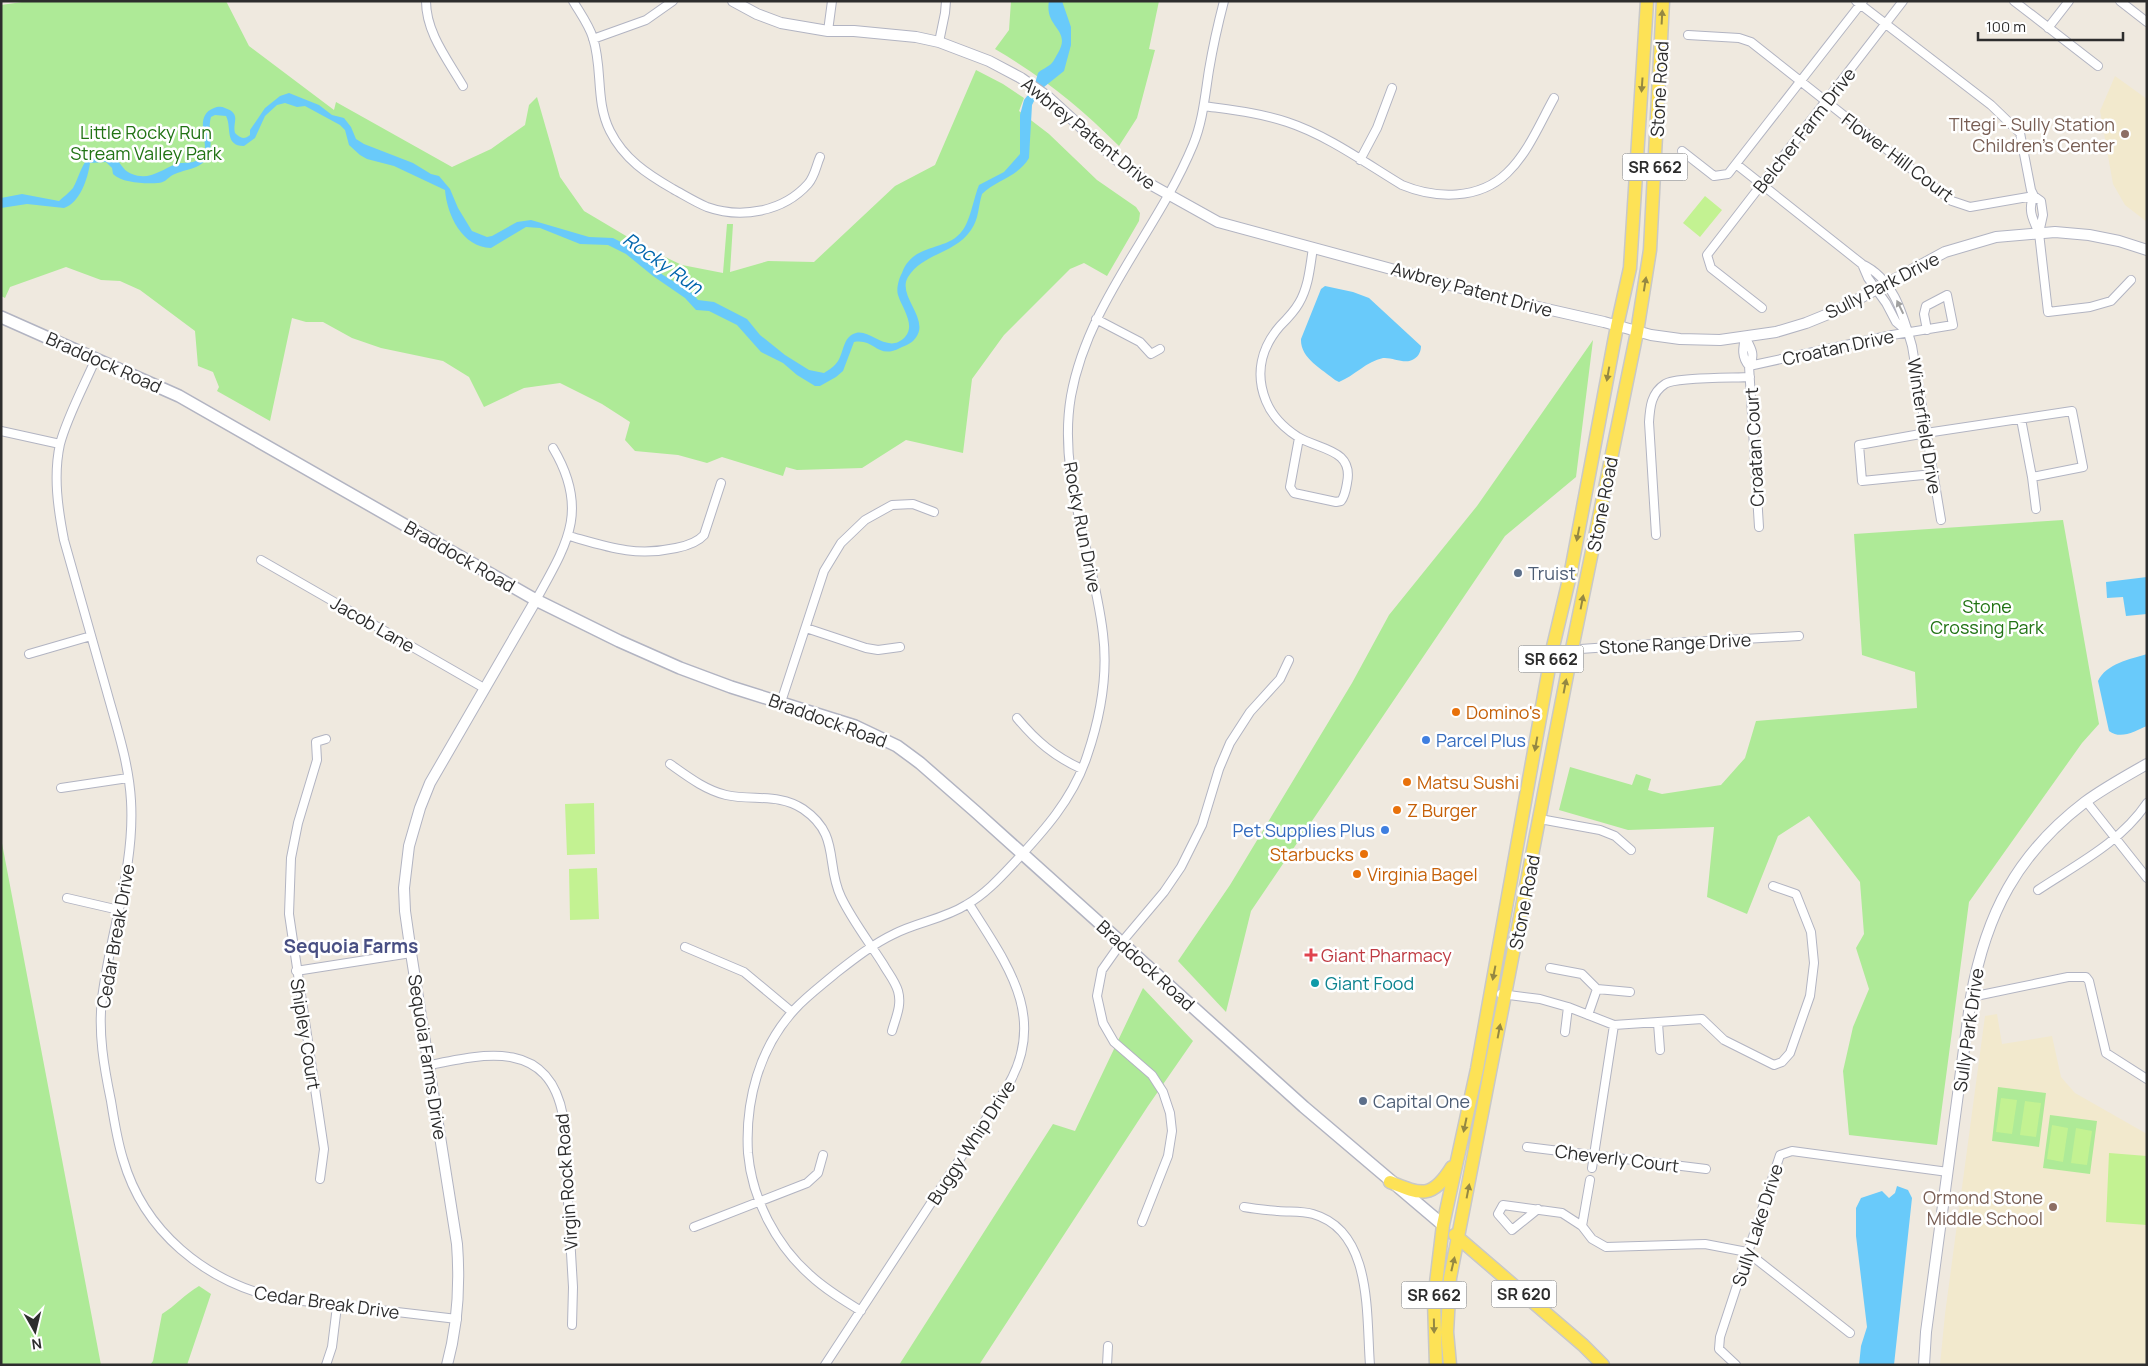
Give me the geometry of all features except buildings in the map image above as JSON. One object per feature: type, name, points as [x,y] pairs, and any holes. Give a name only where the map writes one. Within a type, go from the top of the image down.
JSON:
[{"type":"main road","name":"Stone Road","points":[[1444,1225],[1478,1069],[1552,652],[1571,571],[1617,326],[1630,268],[1647,1]]},
{"type":"main road","name":"Stone Road","points":[[1459,1239],[1572,650],[1637,332],[1650,250],[1663,1]]},
{"type":"main road","name":"Braddock Road","points":[[1,317],[186,399],[536,600],[662,661],[731,687],[855,726],[897,746],[920,763],[1390,1182],[1444,1225],[1583,1345],[1603,1365]]},
{"type":"main road","points":[[1390,1182],[1418,1191],[1429,1191],[1440,1186],[1458,1159]]},
{"type":"main road","name":"SR 662","points":[[1436,1365],[1434,1300],[1444,1225]]},
{"type":"main road","name":"SR 662","points":[[1450,1365],[1447,1332],[1450,1278],[1459,1239]]},
{"type":"street","points":[[426,1],[427,16],[433,34],[463,86]]},
{"type":"street","points":[[573,1],[593,39],[600,104],[610,131],[620,148],[644,172],[698,203],[712,208],[746,213],[769,209],[788,201],[809,184],[814,177],[820,157]]},
{"type":"street","points":[[593,39],[646,20],[673,1]]},
{"type":"street","name":"Awbrey Patent Drive","points":[[733,1],[757,14],[781,23],[828,31],[892,34],[939,42],[989,61],[1021,78],[1048,97],[1117,160],[1168,195],[1218,222],[1498,298],[1617,326]]},
{"type":"street","points":[[828,31],[832,1]]},
{"type":"street","points":[[939,42],[946,1]]},
{"type":"street","name":"Rocky Run Drive","points":[[861,1311],[822,1286],[796,1261],[772,1228],[760,1202],[749,1159],[747,1133],[750,1105],[756,1080],[766,1054],[792,1012],[814,991],[872,947],[899,932],[969,904],[1002,875],[1058,812],[1082,770],[1093,737],[1102,689],[1104,635],[1070,472],[1068,431],[1076,372],[1096,319],[1168,195],[1194,144],[1204,106],[1211,59],[1224,1]]},
{"type":"street","name":"Belcher Farm Drive","points":[[1762,308],[1711,268],[1707,259],[1709,251],[1904,1]]},
{"type":"street","points":[[2014,1],[2098,66]]},
{"type":"street","points":[[2048,28],[2069,1]]},
{"type":"street","points":[[2120,1],[2147,22]]},
{"type":"street","points":[[1860,2],[1885,24],[1990,105],[2020,133],[2034,196],[2041,201],[2043,216],[2039,233],[2048,312],[2090,307],[2111,301],[2131,280]]},
{"type":"street","name":"Belcher Farm Drive","points":[[1736,164],[1860,2]]},
{"type":"street","name":"Flower Hill Court","points":[[1688,35],[1739,38],[1751,42],[1952,201],[1970,207],[2034,196]]},
{"type":"street","points":[[1360,160],[1377,128],[1392,88]]},
{"type":"street","points":[[1204,106],[1268,116],[1289,122],[1312,132],[1402,186],[1441,195],[1469,192],[1494,182],[1509,171],[1527,147],[1554,98]]},
{"type":"street","points":[[1682,151],[1714,176],[1728,174],[1736,164],[1862,264],[1868,278],[1882,287],[1896,322],[1908,332]]},
{"type":"street","name":"Sully Park Drive","points":[[1617,326],[1637,332],[1680,340],[1745,337],[1776,332],[1806,323],[1838,310],[1917,266],[1961,246],[1996,237],[2055,232],[2089,235],[2119,241],[2147,250]]},
{"type":"street","points":[[1299,438],[1290,487],[1294,493],[1336,502],[1341,501],[1344,497],[1350,470],[1344,459],[1325,448],[1299,438],[1277,420],[1268,406],[1262,388],[1260,365],[1263,354],[1270,340],[1300,303],[1306,287],[1314,248]]},
{"type":"street","name":"Croatan Drive","points":[[1749,366],[1908,332],[1926,330],[1953,325],[1947,295],[1926,306],[1924,314],[1926,330]]},
{"type":"street","points":[[1096,319],[1140,342],[1151,354],[1160,349]]},
{"type":"street","name":"Winterfield Drive","points":[[1908,332],[1941,520]]},
{"type":"street","name":"Croatan Court","points":[[1745,337],[1743,353],[1744,361],[1749,366],[1759,527]]},
{"type":"street","name":"Cedar Break Drive","points":[[96,358],[60,444],[57,490],[59,515],[121,740],[131,798],[131,837],[119,910],[105,975],[101,1034],[104,1067],[119,1144],[128,1174],[147,1212],[173,1244],[208,1271],[252,1292],[277,1298],[337,1306],[457,1319]]},
{"type":"street","points":[[1656,535],[1649,422],[1650,404],[1657,392],[1666,383],[1678,380],[1750,377]]},
{"type":"street","points":[[1934,474],[1862,481],[1859,445],[2072,411],[2083,467],[2032,477]]},
{"type":"street","points":[[2021,419],[2036,509]]},
{"type":"street","points":[[1,431],[60,444]]},
{"type":"street","points":[[536,600],[569,536],[572,519],[570,488],[565,470],[553,448]]},
{"type":"street","points":[[569,536],[629,552],[648,552],[688,546],[704,535],[721,483]]},
{"type":"street","points":[[780,702],[828,562],[840,543],[856,526],[874,514],[897,504],[913,504],[934,512]]},
{"type":"street","name":"Jacob Lane","points":[[262,560],[484,688]]},
{"type":"street","name":"Sequoia Farms Drive","points":[[448,1365],[457,1319],[459,1290],[457,1244],[405,911],[404,888],[406,868],[413,827],[430,783],[536,600]]},
{"type":"street","points":[[806,628],[866,648],[878,650],[900,647]]},
{"type":"street","points":[[29,654],[91,636]]},
{"type":"street","name":"Stone Range Drive","points":[[1552,652],[1799,636]]},
{"type":"street","points":[[1142,1222],[1168,1156],[1171,1124],[1167,1101],[1157,1082],[1144,1066],[1114,1042],[1103,1023],[1098,1010],[1098,991],[1102,970],[1121,942],[1164,892],[1181,866],[1202,825],[1219,769],[1230,743],[1250,712],[1280,679],[1289,660]]},
{"type":"street","points":[[1017,718],[1033,738],[1053,754],[1082,770]]},
{"type":"street","name":"Shipley Court","points":[[320,1179],[324,1149],[290,930],[289,886],[298,823],[317,760],[316,742],[326,740]]},
{"type":"street","points":[[670,764],[700,785],[714,791],[738,797],[780,799],[797,806],[811,816],[821,828],[829,843],[835,880],[842,898],[898,992],[900,1007],[892,1031]]},
{"type":"street","name":"Sully Park Drive","points":[[1924,1365],[1926,1332],[1971,997],[1977,962],[1985,937],[1998,906],[2014,877],[2034,850],[2086,801],[2147,764]]},
{"type":"street","points":[[61,788],[128,778]]},
{"type":"street","points":[[2086,801],[2147,878]]},
{"type":"street","points":[[2038,890],[2116,838],[2136,819],[2147,803]]},
{"type":"street","points":[[1540,819],[1609,833],[1631,850]]},
{"type":"street","points":[[1491,992],[1540,999],[1568,1007],[1614,1025],[1702,1019],[1724,1040],[1774,1065],[1782,1062],[1795,1044],[1810,996],[1814,964],[1811,932],[1796,894],[1773,886]]},
{"type":"street","points":[[67,898],[119,910]]},
{"type":"street","name":"Buggy Whip Drive","points":[[826,1365],[1007,1087],[1021,1055],[1025,1020],[1018,988],[1010,970],[969,904]]},
{"type":"street","points":[[685,947],[744,972],[792,1012]]},
{"type":"street","points":[[296,971],[411,953]]},
{"type":"street","points":[[1550,968],[1582,974],[1597,989],[1630,992]]},
{"type":"street","points":[[1971,997],[2068,977],[2086,977],[2089,981],[2106,1053],[2147,1079]]},
{"type":"street","points":[[1588,1015],[1597,989]]},
{"type":"street","points":[[1565,1032],[1568,1007]]},
{"type":"street","points":[[1658,1023],[1660,1050]]},
{"type":"street","points":[[1592,1168],[1614,1025]]},
{"type":"street","name":"Virgin Rock Road","points":[[430,1065],[492,1055],[511,1056],[532,1065],[543,1074],[556,1091],[563,1116],[573,1286],[572,1325]]},
{"type":"street","name":"Cheverly Court","points":[[1527,1147],[1706,1169]]},
{"type":"street","name":"Sully Lake Drive","points":[[1736,1365],[1719,1349],[1720,1337],[1777,1160],[1784,1154],[1792,1151],[1948,1172]]},
{"type":"street","points":[[694,1227],[807,1183],[818,1173],[823,1155]]},
{"type":"street","points":[[1582,1226],[1590,1180]]},
{"type":"street","points":[[1538,1209],[1512,1230],[1498,1214],[1503,1204],[1538,1209],[1562,1213],[1582,1226],[1592,1240],[1606,1246],[1705,1244],[1747,1252],[1850,1333]]},
{"type":"street","points":[[1244,1208],[1314,1214],[1332,1224],[1346,1236],[1356,1251],[1362,1269],[1370,1365]]},
{"type":"street","points":[[326,1365],[333,1338],[337,1306]]},
{"type":"street","points":[[1106,1365],[1108,1346]]},
{"type":"shaded area","name":"Tltegi - Sully Station Children's Center","points":[[2115,76],[2147,99],[2147,222],[2125,205],[2113,184],[2100,111]]},
{"type":"shaded area","name":"Ormond Stone Middle School","points":[[1997,1014],[2002,1044],[2052,1036],[2061,1077],[2075,1093],[2147,1134],[2147,1365],[1940,1365],[1945,1314],[1985,1016]]},
{"type":"green space","name":"Little Rocky Run Stream Valley Park","points":[[29,1],[226,1],[249,46],[334,110],[336,102],[452,167],[491,149],[525,125],[529,105],[537,97],[560,177],[584,211],[648,249],[682,265],[723,273],[727,224],[733,224],[730,272],[768,261],[814,262],[895,186],[935,165],[976,70],[1003,84],[1024,98],[1019,111],[1049,134],[1097,180],[1136,207],[1140,213],[1139,221],[1107,276],[1084,263],[1070,269],[1004,335],[972,379],[963,453],[906,440],[862,468],[797,470],[786,467],[783,476],[722,457],[707,463],[678,455],[635,451],[625,440],[630,422],[602,404],[560,383],[524,388],[484,407],[469,377],[443,361],[381,348],[352,338],[323,322],[306,322],[292,318],[270,421],[217,391],[219,387],[213,372],[198,366],[195,331],[140,290],[120,281],[101,280],[66,267],[10,287],[5,298],[1,296],[1,5]]},
{"type":"green space","points":[[1011,1],[1159,1],[1149,49],[1155,50],[1137,118],[1119,146],[1060,93],[995,49],[1009,30]]},
{"type":"green space","points":[[1705,196],[1722,210],[1700,237],[1683,223]]},
{"type":"green space","points":[[1593,340],[1576,477],[1505,536],[1251,911],[1226,1012],[1178,961],[1230,885],[1352,683],[1389,615],[1477,506]]},
{"type":"green space","name":"Stone Crossing Park","points":[[2063,520],[2099,724],[2082,743],[1969,902],[1937,1145],[1849,1135],[1843,1071],[1853,1027],[1869,989],[1856,948],[1864,934],[1860,882],[1809,816],[1778,836],[1747,914],[1707,897],[1714,827],[1628,830],[1559,810],[1570,767],[1632,785],[1636,774],[1651,779],[1648,790],[1662,794],[1721,785],[1745,758],[1756,721],[1917,708],[1915,672],[1862,655],[1854,534]]},
{"type":"green space","points":[[594,803],[595,854],[567,855],[565,804]]},
{"type":"green space","points":[[1,838],[101,1365],[1,1365]]},
{"type":"green space","points":[[597,868],[599,919],[570,920],[569,869]]},
{"type":"green space","points":[[1143,988],[1193,1041],[1148,1106],[979,1365],[899,1365],[1053,1124],[1075,1131]]},
{"type":"green space","points":[[1998,1087],[2046,1093],[2039,1147],[1992,1141]]},
{"type":"green space","points":[[2001,1098],[2017,1100],[2012,1134],[1996,1132]]},
{"type":"green space","points":[[2025,1101],[2041,1103],[2036,1137],[2020,1135]]},
{"type":"green space","points":[[2050,1115],[2097,1121],[2090,1174],[2043,1168]]},
{"type":"green space","points":[[2052,1125],[2068,1128],[2063,1162],[2047,1159]]},
{"type":"green space","points":[[2076,1128],[2092,1131],[2087,1165],[2071,1163]]},
{"type":"green space","points":[[2109,1153],[2147,1156],[2147,1225],[2106,1222]]},
{"type":"green space","points":[[199,1286],[211,1294],[187,1365],[150,1365],[153,1361],[162,1314]]},
{"type":"water","name":"Rocky Run","points":[[1049,1],[1062,1],[1071,27],[1071,45],[1064,71],[1039,91],[1032,105],[1029,158],[1019,170],[982,194],[976,222],[964,238],[957,244],[922,263],[908,277],[907,293],[919,325],[918,333],[913,341],[900,348],[886,352],[867,343],[854,342],[843,371],[820,386],[815,386],[797,375],[783,363],[761,352],[737,325],[709,311],[696,310],[685,298],[626,254],[608,245],[580,244],[540,228],[526,227],[491,248],[472,242],[464,236],[453,219],[446,200],[445,190],[394,166],[367,159],[360,155],[349,145],[345,130],[340,125],[305,106],[297,107],[285,103],[277,105],[265,116],[255,138],[244,146],[234,143],[231,139],[226,116],[215,115],[211,117],[210,151],[205,161],[197,167],[171,176],[165,181],[147,183],[128,181],[113,174],[112,168],[106,162],[90,163],[79,196],[70,205],[64,208],[27,204],[1,208],[1,198],[22,194],[59,201],[73,188],[83,165],[92,155],[100,151],[111,153],[127,171],[138,176],[160,172],[179,163],[197,161],[204,155],[203,123],[204,117],[208,112],[219,107],[230,110],[235,116],[235,133],[240,137],[246,138],[250,135],[250,130],[265,108],[280,96],[289,93],[319,105],[332,115],[344,118],[351,127],[356,139],[364,144],[413,163],[431,174],[439,176],[450,189],[458,208],[472,231],[487,237],[517,222],[531,220],[589,237],[613,238],[633,248],[663,275],[690,291],[698,300],[714,302],[747,319],[760,335],[785,355],[809,370],[824,373],[837,363],[846,341],[856,333],[868,334],[886,343],[899,342],[905,337],[908,332],[909,322],[897,290],[907,263],[914,256],[956,238],[965,227],[979,185],[1004,172],[1020,154],[1020,115],[1024,100],[1034,87],[1038,73],[1052,63],[1061,45],[1060,33],[1050,17]]},
{"type":"water","points":[[1325,286],[1353,292],[1369,298],[1421,346],[1418,355],[1410,361],[1383,358],[1366,365],[1339,382],[1335,380],[1308,357],[1304,352],[1301,339],[1321,289]]},
{"type":"water","points":[[2147,577],[2147,614],[2126,616],[2123,597],[2107,598],[2106,582]]},
{"type":"water","points":[[2147,654],[2147,726],[2128,734],[2114,734],[2109,731],[2098,681],[2113,666]]},
{"type":"water","points":[[1897,1186],[1908,1190],[1912,1198],[1894,1365],[1859,1365],[1861,1346],[1867,1327],[1856,1236],[1856,1208],[1861,1198],[1882,1191],[1889,1198],[1895,1193]]},
{"type":"place","name":"Tltegi - Sully Station Children's Center","points":[[2125,134]]},
{"type":"place","name":"Truist","points":[[1518,573]]},
{"type":"place","name":"Domino's","points":[[1456,712]]},
{"type":"place","name":"Parcel Plus","points":[[1426,740]]},
{"type":"place","name":"Matsu Sushi","points":[[1407,782]]},
{"type":"place","name":"Z Burger","points":[[1397,810]]},
{"type":"place","name":"Pet Supplies Plus","points":[[1385,830]]},
{"type":"place","name":"Starbucks","points":[[1364,854]]},
{"type":"place","name":"Virginia Bagel","points":[[1357,874]]},
{"type":"place","name":"Giant Pharmacy","points":[[1311,955]]},
{"type":"place","name":"Giant Food","points":[[1315,983]]},
{"type":"place","name":"Capital One","points":[[1363,1101]]},
{"type":"place","name":"Ormond Stone Middle School","points":[[2053,1207]]},
{"type":"district","name":"Sequoia Farms","points":[[351,946]]}]
